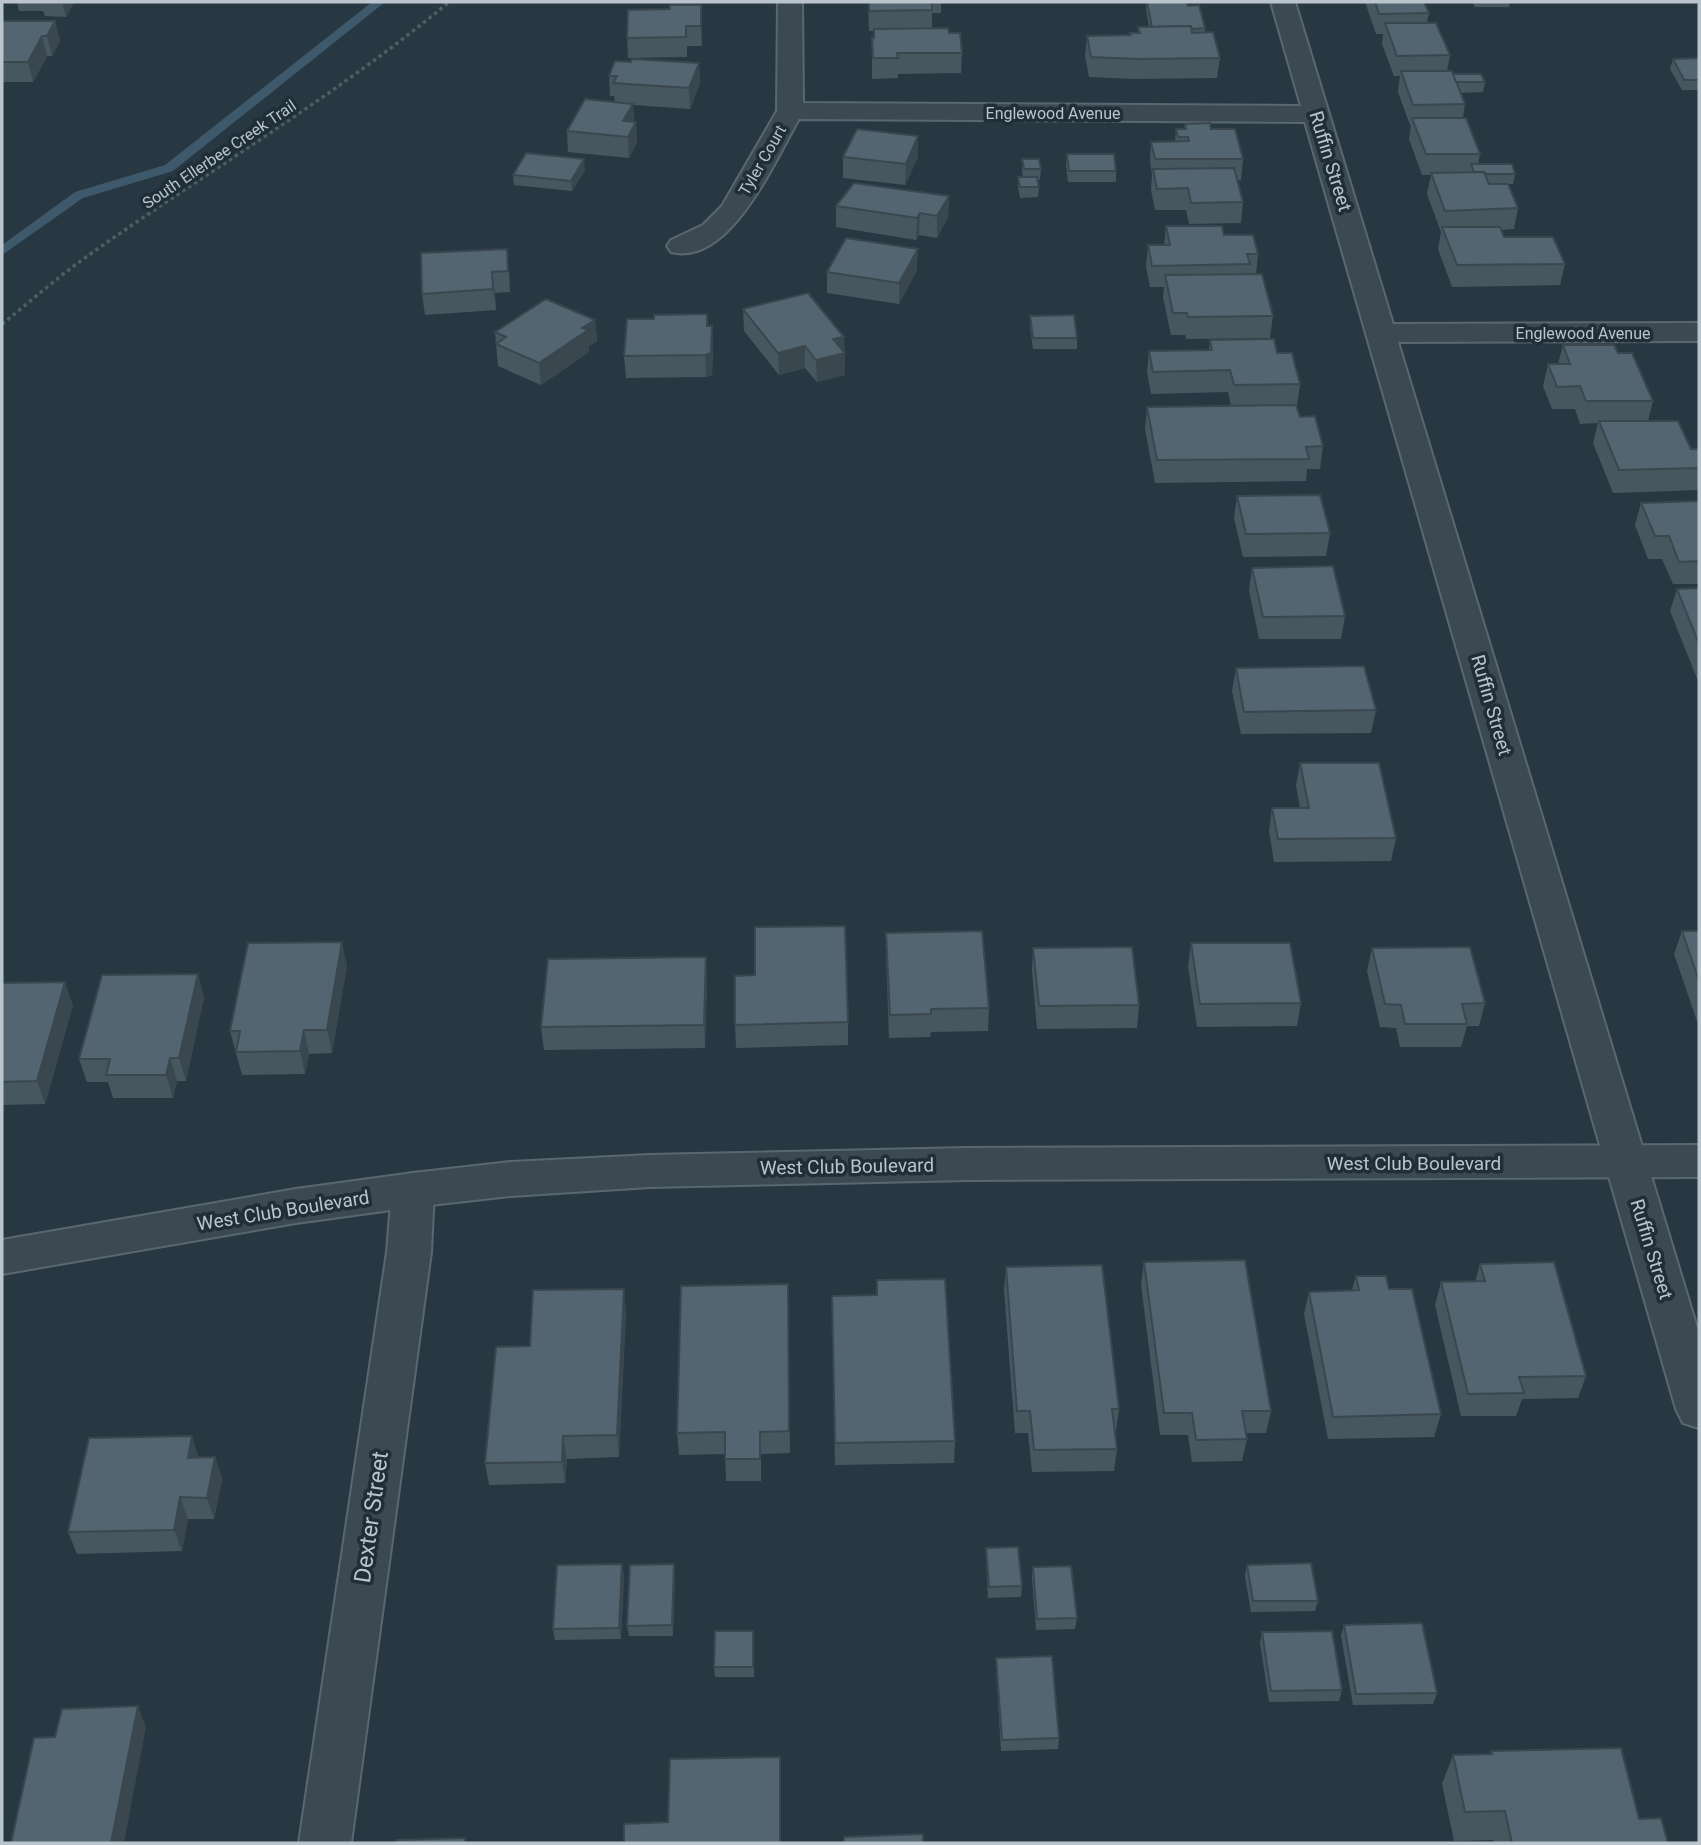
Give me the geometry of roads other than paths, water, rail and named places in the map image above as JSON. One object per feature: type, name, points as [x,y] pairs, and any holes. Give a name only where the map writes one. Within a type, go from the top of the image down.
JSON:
[{"type":"street","name":"Tyler Court","points":[[681,246],[713,231],[733,210],[790,111],[790,2]]},
{"type":"street","name":"Ruffin Street","points":[[1283,2],[1699,1409]]},
{"type":"street","name":"Englewood Avenue","points":[[790,111],[1317,114]]},
{"type":"street","name":"Englewood Avenue","points":[[1383,333],[1699,332]]},
{"type":"street","name":"West Club Boulevard","points":[[2,1257],[296,1206],[413,1190],[511,1179],[663,1170],[968,1164],[1699,1161]]},
{"type":"street","name":"Dexter Street","points":[[325,1843],[409,1252],[413,1190]]},
{"type":"waterway","points":[[2,251],[79,195],[169,168],[379,2]]}]
